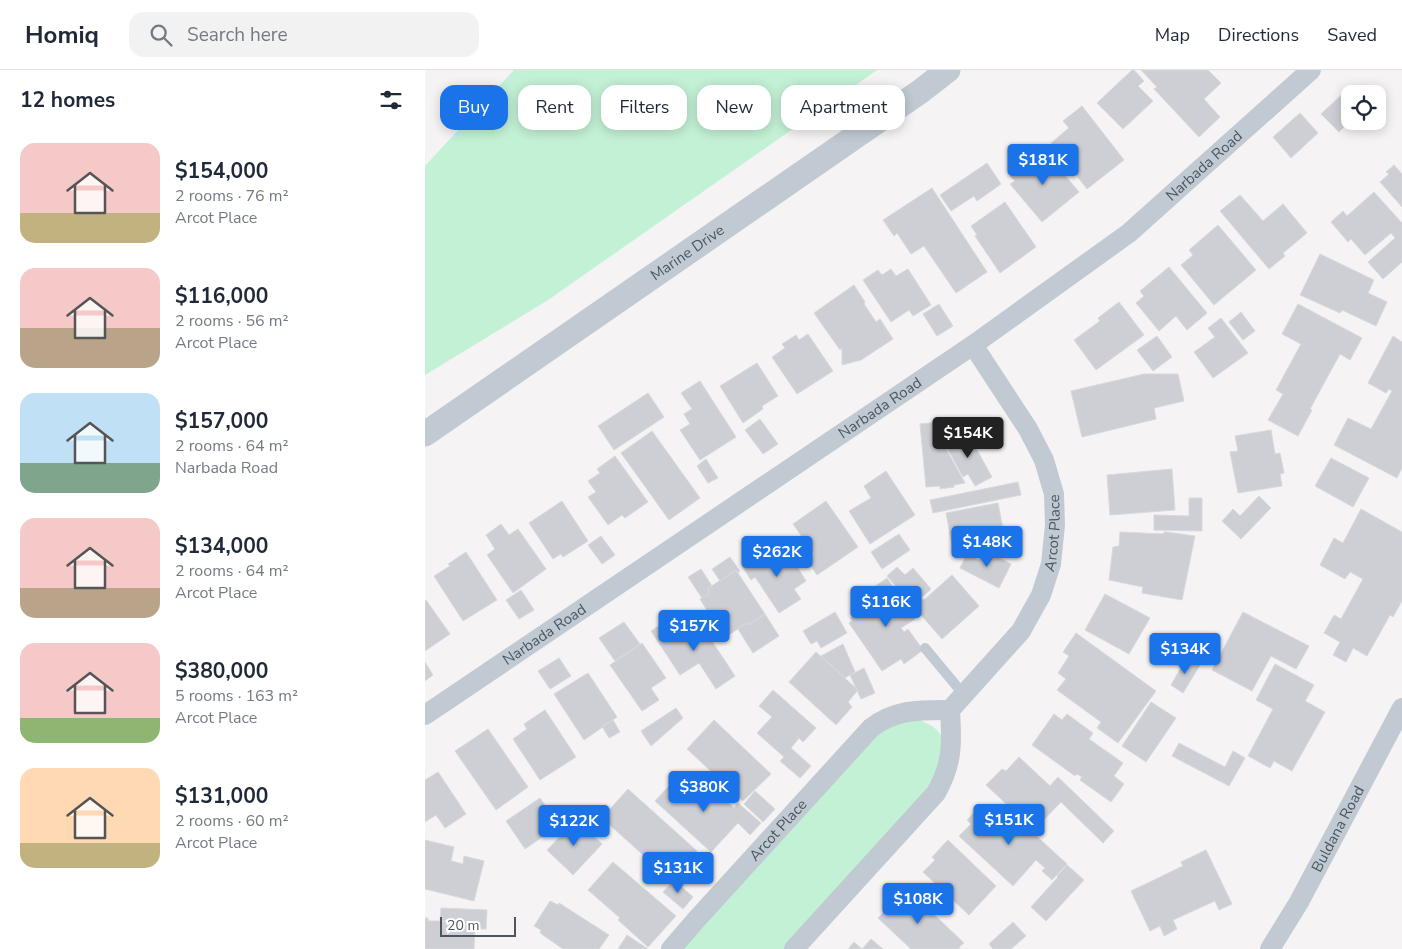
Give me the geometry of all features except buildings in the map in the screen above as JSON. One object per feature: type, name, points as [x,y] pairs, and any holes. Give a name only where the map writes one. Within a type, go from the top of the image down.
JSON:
[{"type":"street","name":"Marine Drive","points":[[425,434],[948,70]]},
{"type":"street","name":"Narbada Road","points":[[425,715],[973,345],[1129,233],[1311,70]]},
{"type":"street","name":"Arcot Place","points":[[671,949],[695,920],[871,728],[882,720],[899,713],[950,710],[1021,631],[1041,595],[1051,564],[1055,525],[1054,494],[1044,460],[1028,428],[973,345]]},
{"type":"street","name":"Buldana Road","points":[[1269,949],[1299,902],[1402,708]]},
{"type":"street","points":[[794,949],[936,793],[945,778],[950,761],[952,741],[950,710]]},
{"type":"lane","points":[[925,648],[964,695]]},
{"type":"green space","points":[[514,70],[877,70],[856,85],[781,85],[781,130],[791,130],[548,300],[425,375],[425,166],[458,130],[508,130],[508,85],[500,85]]},
{"type":"green space","points":[[916,719],[935,729],[943,740],[939,776],[787,949],[680,949],[873,739],[887,727]]}]
